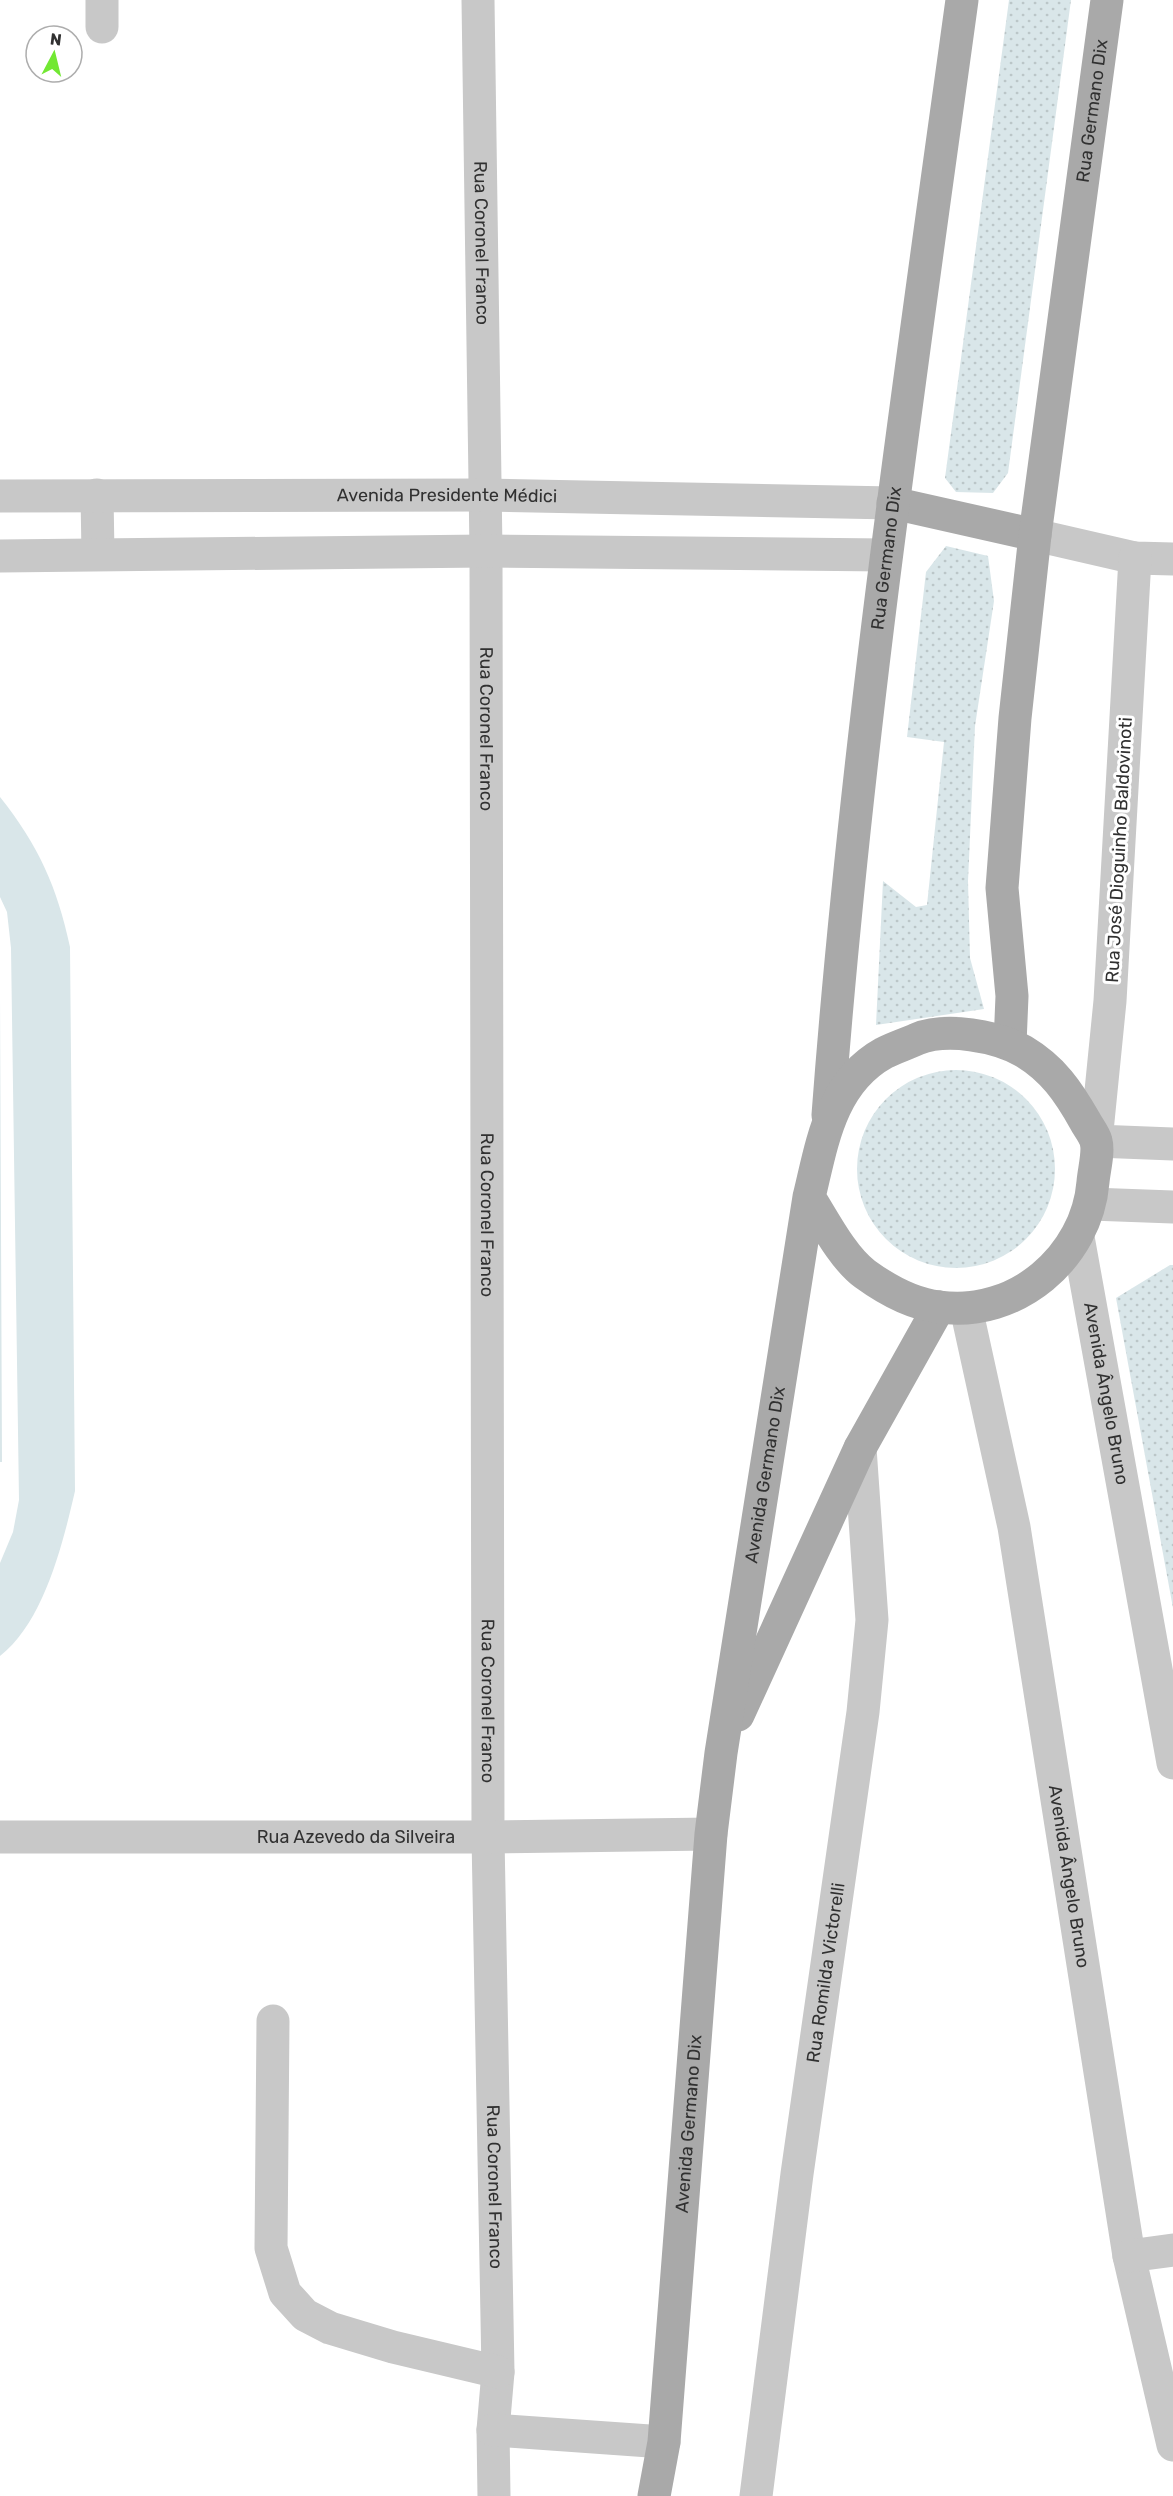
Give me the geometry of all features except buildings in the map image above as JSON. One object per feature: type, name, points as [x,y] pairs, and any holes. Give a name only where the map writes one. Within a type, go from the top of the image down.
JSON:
[{"type":"main road","name":"Rua Germano Dix","points":[[827,1120],[839,964],[892,502],[962,0]]},
{"type":"main road","name":"Rua Germano Dix","points":[[1010,1044],[1012,996],[1002,888],[1015,718],[1035,535],[1107,0]]},
{"type":"main road","points":[[892,502],[1035,535]]},
{"type":"main road","points":[[809,1197],[837,1240],[863,1273],[898,1296],[952,1308],[1011,1298],[1050,1273],[1078,1237],[1091,1204],[1096,1141],[1066,1087],[1041,1062],[1010,1044],[967,1034],[923,1037],[883,1054],[850,1083],[827,1120]]},
{"type":"main road","name":"Avenida Germano Dix","points":[[654,2496],[664,2442],[711,1834],[721,1752],[809,1197],[827,1120]]},
{"type":"main road","name":"Avenida Germano Dix","points":[[721,1752],[860,1448],[952,1308]]},
{"type":"street","name":"Rua Coronel Franco","points":[[478,0],[486,495],[488,1837],[498,2372],[493,2430],[494,2496]]},
{"type":"street","points":[[97,495],[98,554]]},
{"type":"street","name":"Avenida Presidente Médici","points":[[0,496],[486,495],[892,502]]},
{"type":"street","points":[[1035,535],[1135,558],[1173,559]]},
{"type":"street","points":[[0,556],[486,551],[886,555]]},
{"type":"street","name":"Rua José Dioguinho Baldovinoti","points":[[1096,1141],[1110,1000],[1135,558]]},
{"type":"street","points":[[1096,1141],[1173,1144]]},
{"type":"street","points":[[1091,1204],[1173,1207]]},
{"type":"street","name":"Avenida Ângelo Bruno","points":[[1078,1237],[1173,1763]]},
{"type":"street","name":"Avenida Ângelo Bruno","points":[[952,1308],[1014,1527],[1129,2256],[1173,2445]]},
{"type":"street","name":"Rua Romilda Victorelli","points":[[756,2496],[797,2174],[863,1712],[872,1620],[860,1448]]},
{"type":"street","name":"Rua Azevedo da Silveira","points":[[0,1837],[488,1837],[711,1834]]},
{"type":"street","points":[[273,2021],[271,2248],[285,2293],[305,2315],[330,2328],[393,2347],[498,2372]]},
{"type":"street","points":[[1129,2256],[1173,2250]]},
{"type":"street","points":[[493,2430],[664,2442]]},
{"type":"shaded area","points":[[1009,0],[1071,0],[1008,473],[993,493],[956,492],[945,478]]},
{"type":"shaded area","points":[[946,546],[988,556],[994,601],[975,726],[968,881],[970,958],[984,1009],[876,1025],[883,881],[916,907],[927,905],[944,742],[907,737],[926,572]]},
{"type":"shaded area","points":[[0,797],[26,833],[45,868],[59,905],[70,947],[75,1491],[58,1557],[40,1603],[29,1623],[0,1656],[0,1563],[13,1532],[19,1500],[11,948],[7,912],[0,897]]},
{"type":"shaded area","points":[[0,995],[2,1462],[0,1462]]},
{"type":"shaded area","points":[[956,1070],[975,1072],[994,1078],[1011,1087],[1026,1099],[1038,1114],[1047,1131],[1053,1150],[1055,1169],[1053,1188],[1047,1207],[1038,1224],[1026,1239],[1011,1251],[994,1260],[975,1266],[956,1268],[937,1266],[918,1260],[901,1251],[886,1239],[874,1224],[865,1207],[859,1188],[857,1169],[859,1150],[865,1131],[874,1114],[886,1099],[901,1087],[918,1078],[937,1072]]},
{"type":"shaded area","points":[[1173,1265],[1173,1608],[1116,1298]]}]
